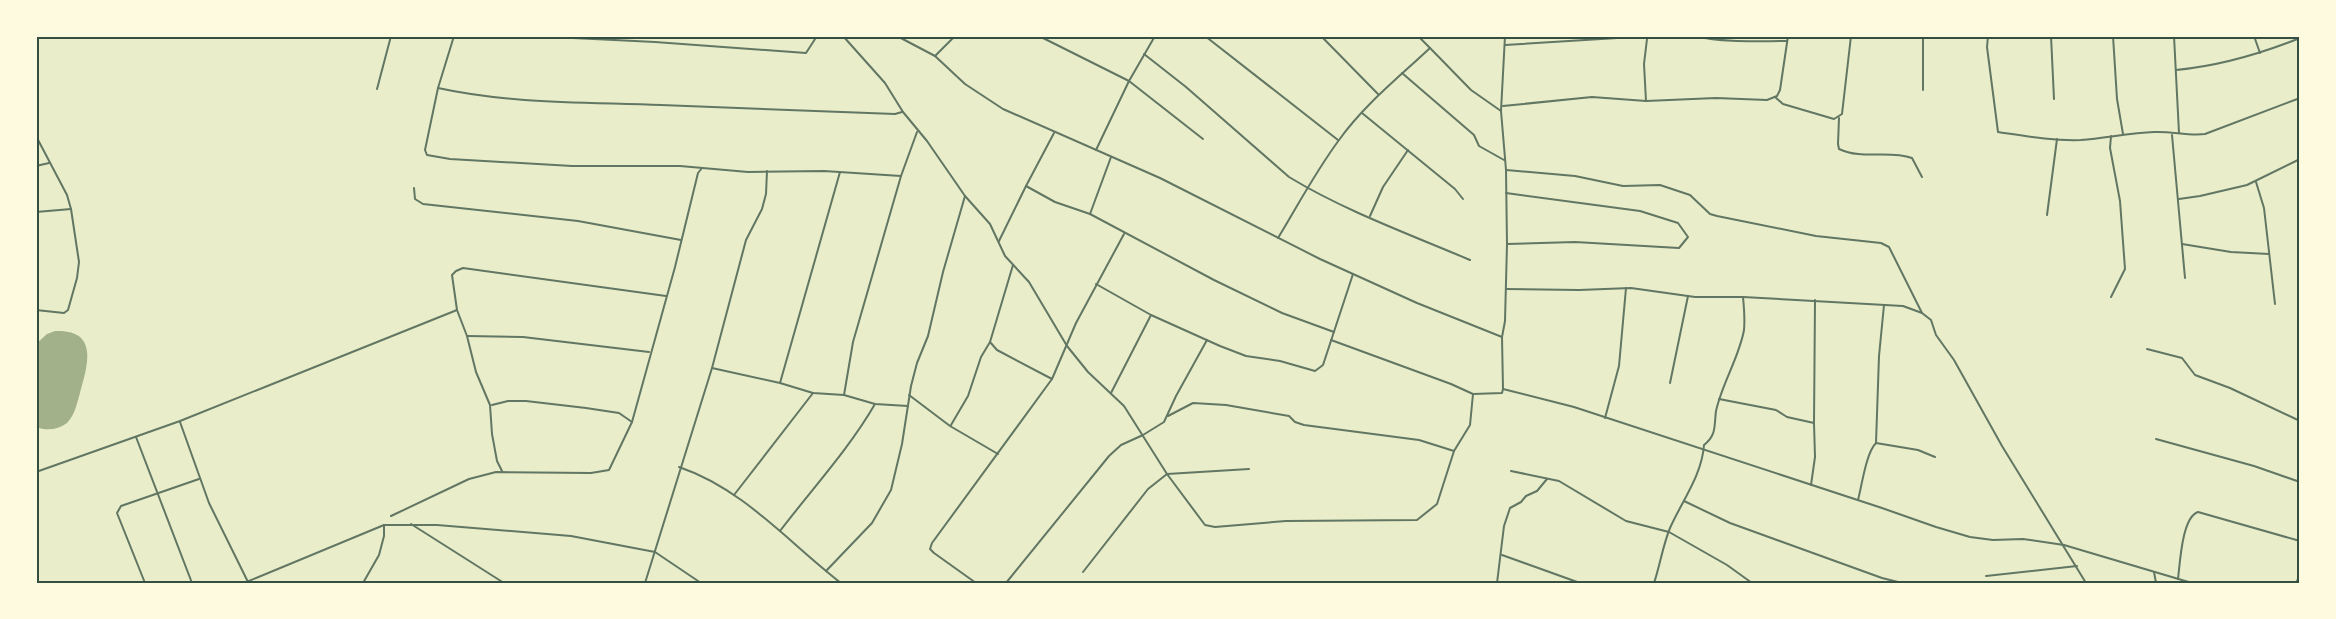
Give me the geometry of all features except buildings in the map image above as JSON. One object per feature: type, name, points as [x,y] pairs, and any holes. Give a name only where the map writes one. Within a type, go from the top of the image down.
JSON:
[{"type":"street","points":[[377,88],[391,36]]},
{"type":"street","points":[[454,36],[438,88],[425,150],[427,155],[450,159],[572,166],[840,172],[902,176]]},
{"type":"street","points":[[532,36],[643,41],[806,53],[817,36]]},
{"type":"street","points":[[843,36],[885,83],[917,132],[927,141],[965,196],[990,225],[1005,256],[1029,282],[1067,346],[1088,372],[1125,406],[1167,474],[1204,525],[1215,527],[1286,521],[1417,520],[1437,504],[1454,451],[1470,425],[1473,394]]},
{"type":"street","points":[[897,36],[935,56],[965,84],[986,99],[1054,132],[1195,194],[1353,274],[1502,337]]},
{"type":"street","points":[[935,56],[956,36]]},
{"type":"street","points":[[1039,36],[1129,81],[1203,139]]},
{"type":"street","points":[[1096,150],[1129,81],[1155,36]]},
{"type":"street","points":[[1205,36],[1338,140]]},
{"type":"street","points":[[1321,36],[1379,94]]},
{"type":"street","points":[[1418,36],[1471,90],[1501,111]]},
{"type":"street","points":[[1331,340],[1473,394],[1502,393],[1502,337],[1505,321],[1507,244],[1506,160],[1501,111],[1504,36]]},
{"type":"street","points":[[1505,45],[1648,36],[1644,64],[1646,101]]},
{"type":"street","points":[[1695,36],[1709,40],[1740,42],[1787,41]]},
{"type":"street","points":[[1503,106],[1600,97],[1646,101],[1716,98],[1767,100],[1775,97],[1780,90],[1788,36]]},
{"type":"street","points":[[1851,36],[1842,114],[1839,118],[1839,150],[1880,155],[1901,154],[1912,158],[1922,177]]},
{"type":"street","points":[[1923,36],[1923,90]]},
{"type":"street","points":[[1988,36],[1987,47],[1998,132],[2081,140],[2123,134],[2165,132],[2189,136],[2205,134],[2300,98]]},
{"type":"street","points":[[2051,36],[2054,99]]},
{"type":"street","points":[[2113,36],[2117,99],[2123,134]]},
{"type":"street","points":[[2174,36],[2179,133]]},
{"type":"street","points":[[2254,36],[2261,53]]},
{"type":"street","points":[[2176,70],[2199,68],[2261,53],[2300,39]]},
{"type":"street","points":[[1278,238],[1338,140],[1379,94],[1430,48]]},
{"type":"street","points":[[1144,54],[1186,87],[1289,177],[1307,188],[1470,260]]},
{"type":"street","points":[[1402,73],[1474,135],[1479,146],[1506,160]]},
{"type":"street","points":[[438,88],[492,97],[609,105],[894,114],[903,112]]},
{"type":"street","points":[[1775,97],[1783,104],[1834,119],[1839,118]]},
{"type":"street","points":[[1362,113],[1455,189],[1463,199]]},
{"type":"street","points":[[844,395],[853,342],[917,132]]},
{"type":"street","points":[[999,241],[1054,132]]},
{"type":"street","points":[[2172,134],[2185,278]]},
{"type":"street","points":[[36,136],[67,195],[79,262],[68,310],[64,313],[36,310]]},
{"type":"street","points":[[2111,136],[2110,148],[2120,201],[2125,269],[2111,297]]},
{"type":"street","points":[[2047,216],[2057,139]]},
{"type":"street","points":[[1370,216],[1383,187],[1408,150]]},
{"type":"street","points":[[1090,214],[1111,157]]},
{"type":"street","points":[[2177,199],[2228,190],[2256,182],[2300,159]]},
{"type":"street","points":[[36,166],[49,163]]},
{"type":"street","points":[[391,516],[469,479],[502,471],[591,473],[609,470],[632,422],[698,173],[702,168]]},
{"type":"street","points":[[1506,170],[1575,176],[1623,186],[1660,185],[1690,195],[1710,213],[1717,216],[1816,236],[1881,243],[1889,247],[1922,313]]},
{"type":"street","points":[[645,583],[679,467],[712,368],[746,240],[762,209],[766,194],[767,171]]},
{"type":"street","points":[[780,383],[840,172]]},
{"type":"street","points":[[2256,182],[2264,208],[2275,304]]},
{"type":"street","points":[[1026,186],[1055,202],[1090,214],[1282,313],[1334,332]]},
{"type":"street","points":[[414,188],[415,199],[423,204],[578,221],[681,240]]},
{"type":"street","points":[[1506,193],[1640,211],[1678,223],[1688,237],[1679,248],[1575,242],[1507,244]]},
{"type":"street","points":[[826,571],[872,523],[891,490],[917,363],[928,336],[945,264],[965,196]]},
{"type":"street","points":[[36,212],[71,209]]},
{"type":"street","points":[[976,583],[930,549],[1052,379],[1096,284],[1125,233]]},
{"type":"street","points":[[2182,244],[2231,252],[2270,254]]},
{"type":"street","points":[[950,426],[968,396],[981,357],[990,342],[1013,265]]},
{"type":"street","points":[[502,471],[497,461],[492,434],[490,405],[457,310],[452,275],[463,268],[666,296]]},
{"type":"street","points":[[1096,284],[1151,315],[1246,356],[1280,361],[1315,371],[1323,365],[1353,274]]},
{"type":"street","points":[[1605,418],[1619,366],[1626,288]]},
{"type":"street","points":[[1506,289],[1651,289],[1688,296],[1815,300],[1903,306],[1922,313],[1930,320],[1936,335],[1954,360],[2002,446],[2086,583]]},
{"type":"street","points":[[1670,383],[1688,296]]},
{"type":"street","points":[[1654,583],[1669,532],[1698,471],[1704,445],[1715,432],[1719,399],[1744,330],[1743,297]]},
{"type":"street","points":[[1811,484],[1815,457],[1815,300]]},
{"type":"street","points":[[1858,500],[1868,458],[1876,443],[1879,356],[1884,305]]},
{"type":"street","points":[[36,472],[180,421],[457,310]]},
{"type":"street","points":[[1111,393],[1151,315]]},
{"type":"street","points":[[467,336],[523,337],[650,352]]},
{"type":"street","points":[[1006,583],[1109,456],[1121,445],[1164,422],[1207,340]]},
{"type":"street","points":[[990,342],[997,350],[1052,379]]},
{"type":"street","points":[[2147,349],[2182,358],[2195,375],[2230,388],[2300,421]]},
{"type":"street","points":[[712,368],[813,393],[844,395],[875,404],[908,406]]},
{"type":"street","points":[[1503,389],[1563,404],[1970,537],[1993,540],[2024,539],[2064,545],[2192,583]]},
{"type":"street","points":[[734,495],[813,393]]},
{"type":"street","points":[[909,395],[950,426],[998,454]]},
{"type":"street","points":[[1719,399],[1776,410],[1787,417],[1814,423]]},
{"type":"street","points":[[490,405],[508,401],[526,401],[586,408],[619,413],[632,422]]},
{"type":"street","points":[[780,531],[818,480],[858,433],[875,404]]},
{"type":"street","points":[[1168,416],[1193,404],[1226,405],[1289,416],[1295,422],[1304,425],[1419,440],[1454,451]]},
{"type":"street","points":[[180,421],[199,479],[246,582],[384,525],[447,525],[571,536],[655,552],[701,583]]},
{"type":"street","points":[[136,437],[192,583]]},
{"type":"street","points":[[2156,439],[2254,466],[2300,482]]},
{"type":"street","points":[[1876,443],[1918,450],[1935,457]]},
{"type":"street","points":[[679,467],[696,473],[734,495],[842,583]]},
{"type":"street","points":[[1083,572],[1148,489],[1167,474],[1249,468]]},
{"type":"street","points":[[1511,471],[1559,481],[1626,520],[1669,532],[1727,565],[1752,583]]},
{"type":"street","points":[[145,583],[117,513],[121,506],[199,479]]},
{"type":"street","points":[[1497,583],[1504,526],[1510,508],[1521,502],[1526,495],[1537,491],[1547,479]]},
{"type":"street","points":[[1684,501],[1730,522],[1902,583]]},
{"type":"street","points":[[2178,579],[2183,538],[2193,513],[2210,514],[2300,541]]},
{"type":"street","points":[[363,583],[379,555],[384,536],[384,525]]},
{"type":"street","points":[[411,525],[504,583]]},
{"type":"street","points":[[1502,555],[1580,583]]},
{"type":"street","points":[[1986,576],[2077,566]]},
{"type":"street","points":[[2154,572],[2156,583]]},
{"type":"street","points":[[2296,583],[2300,575]]},
{"type":"shaded area","points":[[55,331],[69,332],[79,336],[84,342],[87,351],[86,371],[77,405],[67,423],[60,427],[44,429],[36,427],[36,344],[47,334]]}]
